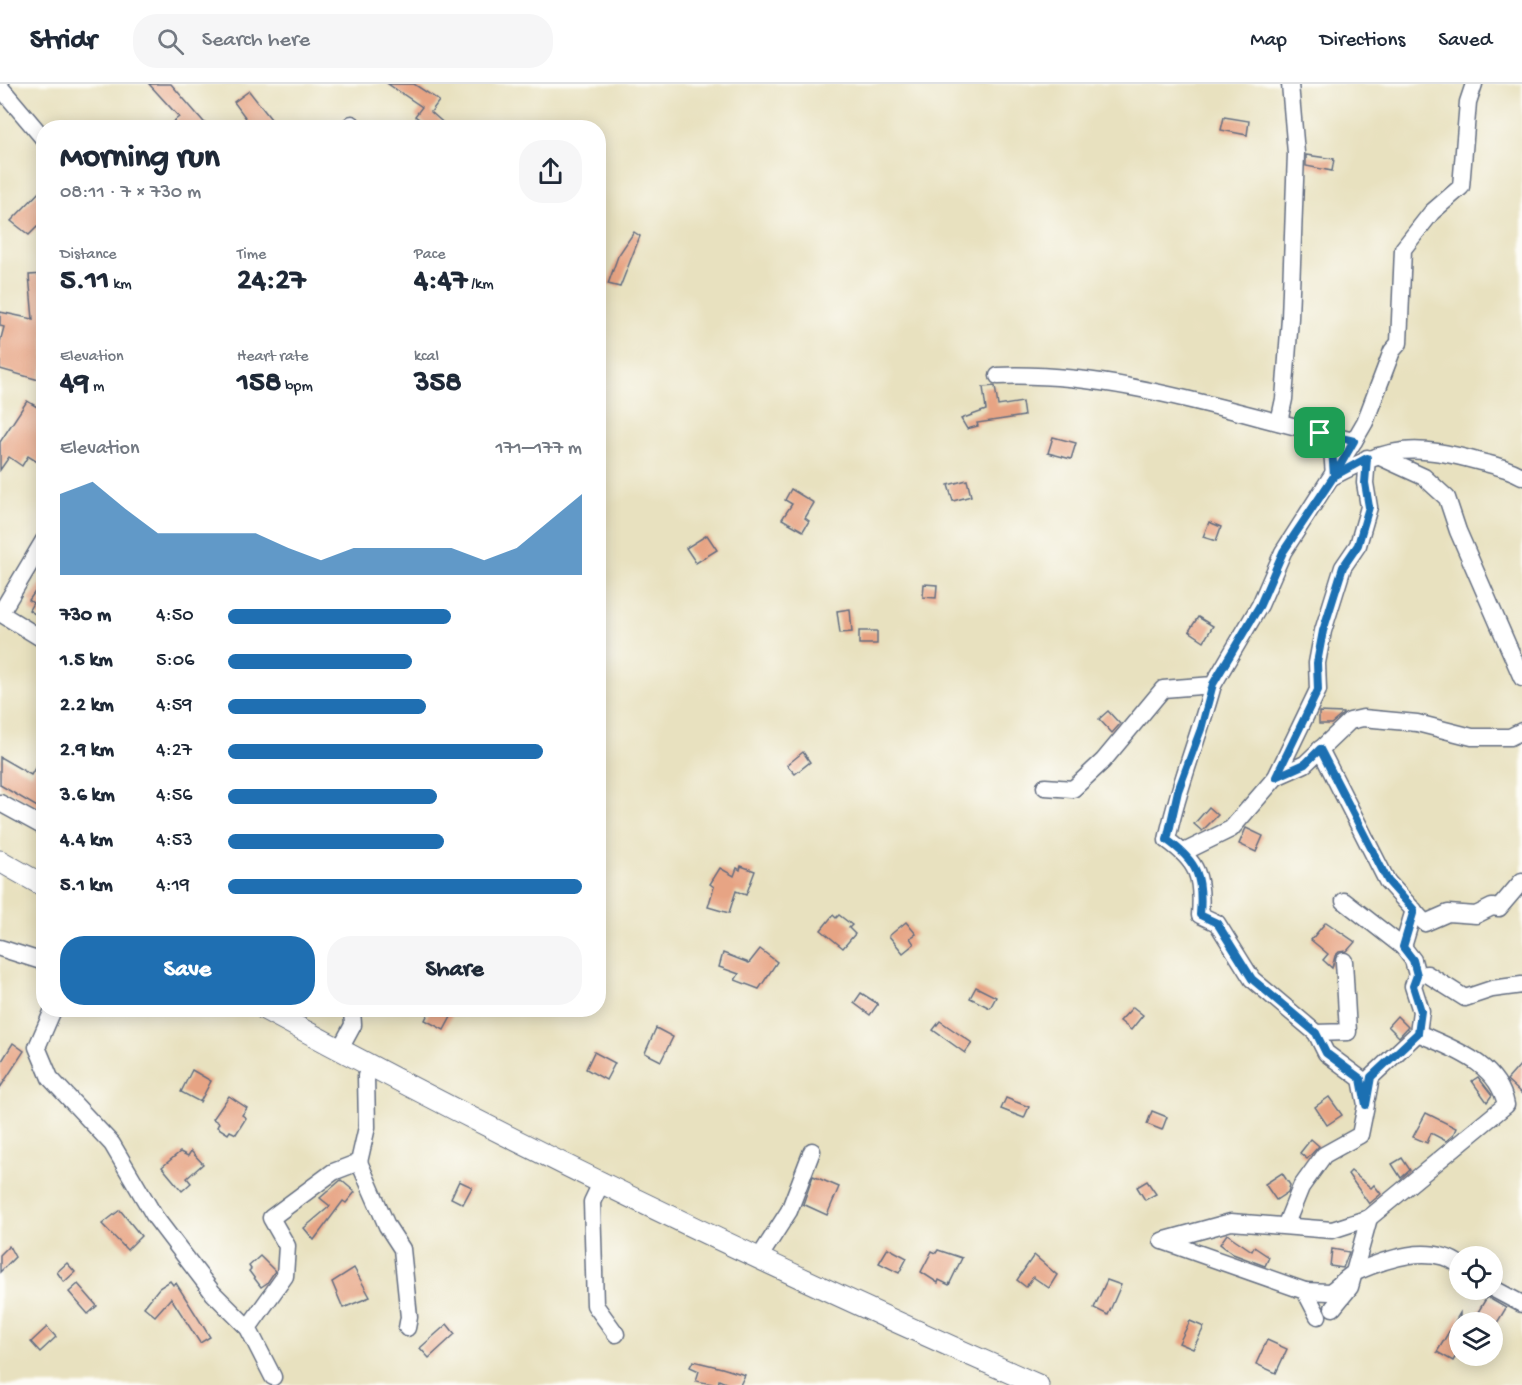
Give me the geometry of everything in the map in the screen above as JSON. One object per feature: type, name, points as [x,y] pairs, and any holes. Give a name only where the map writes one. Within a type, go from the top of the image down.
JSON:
[{"type":"main road","points":[[0,861],[36,881]]},
{"type":"main road","points":[[279,1017],[446,1105],[860,1307],[1038,1385]]},
{"type":"street","points":[[1279,422],[1284,399],[1290,318],[1296,153],[1290,84]]},
{"type":"street","points":[[1366,1105],[1361,1079],[1326,1053],[1316,1033],[1252,979],[1217,923],[1200,915],[1202,888],[1189,855],[1167,840],[1178,791],[1201,729],[1213,684],[1260,605],[1283,552],[1334,476],[1365,422],[1392,351],[1399,343],[1403,249],[1432,212],[1461,187],[1468,102],[1474,84]]},
{"type":"street","points":[[0,87],[36,130]]},
{"type":"street","points":[[998,376],[1039,374],[1141,390],[1354,441]]},
{"type":"street","points":[[1320,433],[1332,449],[1334,476]]},
{"type":"street","points":[[1334,476],[1373,457],[1412,448],[1445,452],[1522,476]]},
{"type":"street","points":[[1373,457],[1424,477],[1447,498],[1458,531],[1522,678]]},
{"type":"street","points":[[1184,852],[1231,829],[1276,777],[1318,690],[1317,663],[1323,631],[1343,567],[1358,545],[1369,507],[1365,483],[1373,457]]},
{"type":"street","points":[[36,553],[0,614],[36,635]]},
{"type":"street","points":[[1045,787],[1073,789],[1104,761],[1163,689],[1213,684]]},
{"type":"street","points":[[1276,777],[1305,764],[1350,721],[1363,718],[1433,725],[1472,737],[1510,737],[1522,731]]},
{"type":"street","points":[[1320,749],[1388,881],[1425,923],[1448,913],[1476,915],[1492,907],[1499,908],[1522,881]]},
{"type":"street","points":[[0,803],[36,823]]},
{"type":"street","points":[[1286,1224],[1301,1187],[1324,1155],[1360,1134],[1371,1077],[1418,1033],[1421,1011],[1413,986],[1417,975],[1413,960],[1403,947],[1344,901]]},
{"type":"street","points":[[1403,947],[1414,910]]},
{"type":"street","points":[[0,948],[36,959]]},
{"type":"street","points":[[1316,1033],[1348,1032],[1344,961]]},
{"type":"street","points":[[1417,975],[1427,974],[1465,998],[1492,989],[1522,986]]},
{"type":"street","points":[[50,1017],[37,1047],[50,1078],[112,1144],[154,1217],[213,1293],[248,1328],[273,1377]]},
{"type":"street","points":[[340,1049],[353,1024],[352,1017]]},
{"type":"street","points":[[1418,1033],[1477,1060],[1503,1090],[1506,1105],[1369,1218],[1332,1230],[1286,1224],[1230,1222],[1162,1240],[1305,1291],[1330,1292],[1353,1273],[1411,1253],[1449,1259]]},
{"type":"street","points":[[372,1065],[366,1076],[367,1127],[359,1162],[387,1227],[402,1249],[409,1317],[407,1328]]},
{"type":"street","points":[[759,1258],[789,1211],[812,1151]]},
{"type":"street","points":[[248,1328],[285,1276],[287,1246],[271,1218],[333,1172],[359,1162]]},
{"type":"street","points":[[602,1181],[592,1202],[595,1305],[616,1334]]},
{"type":"street","points":[[1333,1308],[1350,1287],[1369,1218]]},
{"type":"street","points":[[1305,1291],[1318,1316]]},
{"type":"street","points":[[1503,1294],[1522,1304]]},
{"type":"building","points":[[149,84],[171,84],[202,120],[175,120],[179,117]]},
{"type":"building","points":[[388,84],[414,84],[434,97],[439,101],[431,112],[440,120],[420,120],[415,116],[422,107]]},
{"type":"building","points":[[249,91],[272,120],[247,120],[234,102]]},
{"type":"building","points":[[1224,117],[1249,121],[1247,135],[1221,130]]},
{"type":"building","points":[[1306,155],[1334,159],[1332,171],[1306,166]]},
{"type":"building","points":[[36,195],[36,228],[29,235],[11,221]]},
{"type":"building","points":[[634,232],[640,236],[620,287],[608,284],[618,256]]},
{"type":"building","points":[[29,275],[36,275],[36,379],[0,369],[0,342],[4,327],[0,326],[0,312],[33,319]]},
{"type":"building","points":[[995,386],[998,406],[1022,402],[1024,416],[977,423],[978,426],[967,429],[961,419],[986,410],[983,387]]},
{"type":"building","points":[[27,401],[36,406],[36,461],[28,456],[22,466],[9,457],[0,470],[0,442]]},
{"type":"building","points":[[1053,437],[1076,443],[1071,459],[1048,453]]},
{"type":"building","points":[[967,480],[971,496],[953,501],[948,485]]},
{"type":"building","points":[[791,489],[814,503],[805,518],[809,521],[803,531],[782,519],[792,504],[785,500]]},
{"type":"building","points":[[1209,522],[1221,527],[1216,541],[1203,537]]},
{"type":"building","points":[[707,535],[717,550],[696,563],[686,548]]},
{"type":"building","points":[[924,584],[937,585],[936,598],[923,597]]},
{"type":"building","points":[[36,590],[36,615],[29,610],[33,603],[29,600]]},
{"type":"building","points":[[850,609],[852,632],[840,633],[837,611]]},
{"type":"building","points":[[1198,617],[1213,626],[1204,641],[1189,631]]},
{"type":"building","points":[[859,631],[877,631],[877,644],[859,644]]},
{"type":"building","points":[[1108,711],[1120,724],[1112,733],[1099,719]]},
{"type":"building","points":[[1319,712],[1343,714],[1331,724],[1319,724]]},
{"type":"building","points":[[803,752],[810,762],[795,774],[787,765]]},
{"type":"building","points":[[0,757],[31,775],[36,766],[36,806],[0,785]]},
{"type":"building","points":[[1209,807],[1218,815],[1202,831],[1194,824]]},
{"type":"building","points":[[1246,828],[1263,836],[1256,852],[1239,844]]},
{"type":"building","points":[[741,866],[755,871],[746,895],[736,891],[729,913],[708,907],[714,887],[710,884],[720,868],[734,876],[737,868],[740,870]]},
{"type":"building","points":[[833,915],[836,918],[839,915],[852,925],[849,928],[855,934],[843,948],[821,930]]},
{"type":"building","points":[[906,922],[916,934],[910,938],[914,944],[903,953],[889,936]]},
{"type":"building","points":[[1326,922],[1355,942],[1347,951],[1339,952],[1335,956],[1332,968],[1323,960],[1328,954],[1311,940]]},
{"type":"building","points":[[760,949],[777,962],[759,989],[735,980],[739,974],[719,967],[723,953],[749,963]]},
{"type":"building","points":[[976,987],[996,997],[990,1008],[970,998]]},
{"type":"building","points":[[861,993],[878,1004],[870,1015],[854,1003]]},
{"type":"building","points":[[1133,1007],[1143,1015],[1131,1030],[1120,1021]]},
{"type":"building","points":[[1397,1016],[1408,1027],[1399,1037],[1388,1026]]},
{"type":"building","points":[[426,1017],[451,1017],[444,1030],[425,1020]]},
{"type":"building","points":[[940,1021],[972,1043],[965,1053],[933,1030]]},
{"type":"building","points":[[656,1028],[673,1037],[661,1061],[645,1053]]},
{"type":"building","points":[[13,1043],[24,1051],[0,1088],[0,1064]]},
{"type":"building","points":[[594,1052],[615,1063],[606,1080],[586,1069]]},
{"type":"building","points":[[1522,1063],[1522,1094],[1507,1080]]},
{"type":"building","points":[[192,1070],[211,1081],[200,1102],[181,1092]]},
{"type":"building","points":[[1478,1077],[1492,1095],[1487,1102],[1472,1081]]},
{"type":"building","points":[[229,1096],[247,1108],[242,1115],[246,1118],[236,1134],[230,1131],[228,1134],[217,1127],[219,1123],[213,1119]]},
{"type":"building","points":[[1329,1097],[1342,1115],[1327,1125],[1315,1107]]},
{"type":"building","points":[[1006,1098],[1029,1107],[1024,1118],[1001,1109]]},
{"type":"building","points":[[1152,1111],[1167,1117],[1162,1130],[1147,1124]]},
{"type":"building","points":[[1426,1113],[1456,1128],[1453,1135],[1446,1141],[1431,1133],[1427,1143],[1413,1137]]},
{"type":"building","points":[[1311,1139],[1319,1146],[1307,1159],[1300,1153]]},
{"type":"building","points":[[191,1151],[203,1164],[187,1178],[191,1183],[182,1191],[162,1167],[180,1152],[188,1156]]},
{"type":"building","points":[[1402,1158],[1410,1170],[1401,1178],[1392,1164]]},
{"type":"building","points":[[1351,1171],[1371,1188],[1374,1185],[1381,1194],[1369,1204],[1348,1174]]},
{"type":"building","points":[[1282,1173],[1290,1185],[1288,1192],[1276,1200],[1265,1184]]},
{"type":"building","points":[[813,1176],[839,1187],[827,1215],[803,1204]]},
{"type":"building","points":[[341,1180],[355,1192],[346,1203],[343,1201],[314,1240],[304,1228],[330,1206],[320,1198]]},
{"type":"building","points":[[459,1181],[472,1187],[463,1204],[451,1198]]},
{"type":"building","points":[[1147,1181],[1156,1194],[1145,1200],[1137,1187]]},
{"type":"building","points":[[120,1210],[141,1236],[127,1250],[102,1224]]},
{"type":"building","points":[[1227,1234],[1252,1251],[1254,1247],[1269,1257],[1265,1266],[1233,1254],[1220,1244]]},
{"type":"building","points":[[9,1246],[15,1257],[0,1272],[0,1255]]},
{"type":"building","points":[[888,1248],[907,1258],[899,1273],[879,1263]]},
{"type":"building","points":[[1332,1249],[1349,1252],[1343,1268],[1330,1266]]},
{"type":"building","points":[[938,1250],[962,1258],[949,1285],[939,1280],[938,1283],[921,1272],[932,1251],[936,1253]]},
{"type":"building","points":[[1034,1255],[1057,1275],[1049,1288],[1033,1277],[1026,1287],[1017,1280]]},
{"type":"building","points":[[260,1256],[275,1271],[267,1283],[261,1287],[249,1271],[251,1269],[249,1266]]},
{"type":"building","points":[[67,1263],[75,1272],[64,1282],[57,1272]]},
{"type":"building","points":[[354,1268],[370,1297],[343,1308],[332,1282]]},
{"type":"building","points":[[1107,1280],[1121,1285],[1108,1315],[1094,1308]]},
{"type":"building","points":[[170,1281],[173,1285],[176,1283],[210,1337],[200,1343],[171,1298],[155,1316],[144,1307],[159,1288]]},
{"type":"building","points":[[78,1284],[97,1306],[88,1314],[69,1292]]},
{"type":"building","points":[[1485,1300],[1492,1300],[1506,1308],[1503,1313],[1478,1312]]},
{"type":"building","points":[[1190,1321],[1204,1327],[1193,1349],[1179,1343]]},
{"type":"building","points":[[447,1324],[455,1334],[429,1358],[420,1348]]},
{"type":"building","points":[[47,1327],[56,1337],[40,1352],[31,1342]]},
{"type":"building","points":[[1449,1332],[1449,1359],[1437,1352]]},
{"type":"building","points":[[1267,1340],[1287,1349],[1276,1373],[1256,1364]]},
{"type":"building","points":[[693,1361],[745,1375],[740,1385],[730,1385],[719,1380],[718,1385],[696,1381],[699,1371],[690,1367]]},
{"type":"route","points":[[1320,433],[1332,449],[1334,476],[1283,552],[1260,605],[1213,684],[1201,729],[1178,791],[1167,840],[1189,855],[1202,888],[1200,915],[1217,923],[1237,959],[1252,979],[1274,1000],[1316,1033],[1326,1053],[1361,1079],[1366,1105],[1371,1077],[1418,1033],[1421,1011],[1413,986],[1417,975],[1413,960],[1403,947],[1414,910],[1388,881],[1320,749],[1305,764],[1276,777],[1302,718],[1318,690],[1317,663],[1323,631],[1343,567],[1358,545],[1369,507],[1365,483],[1367,458],[1334,476],[1354,441],[1320,433]]}]
